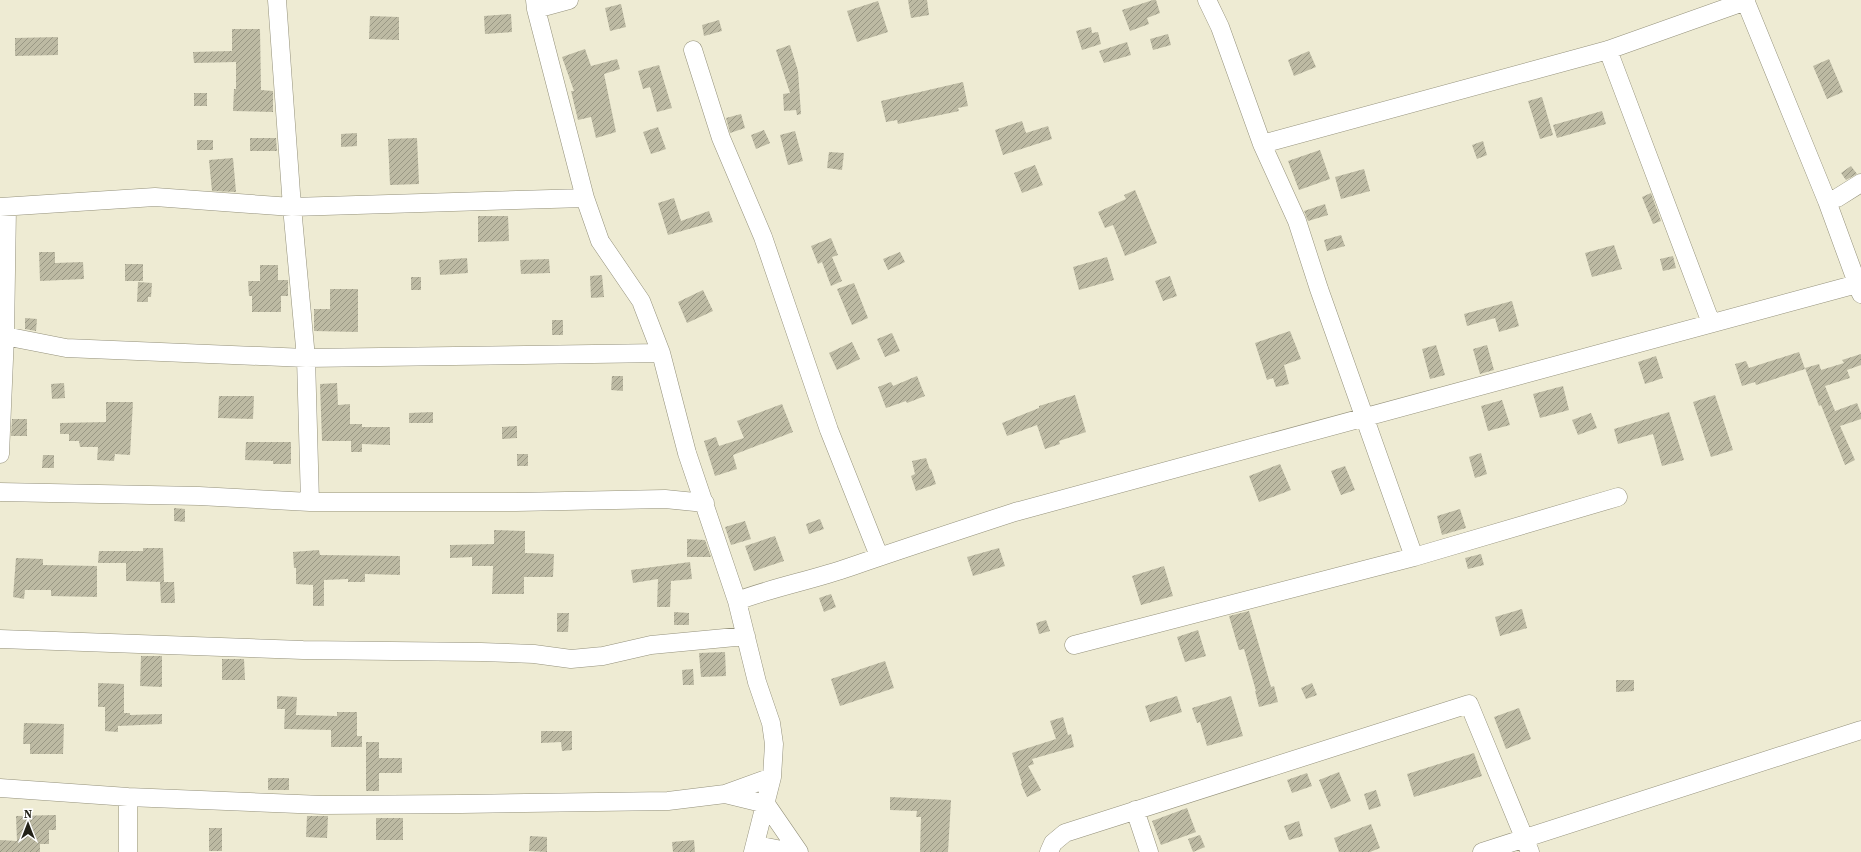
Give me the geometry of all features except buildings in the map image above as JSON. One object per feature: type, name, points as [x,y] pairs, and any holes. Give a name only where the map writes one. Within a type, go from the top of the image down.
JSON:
[{"type":"street","points":[[277,0],[292,207],[306,358],[310,502]]},
{"type":"street","points":[[569,0],[536,4],[585,198],[600,241],[642,301],[660,353],[687,453],[737,601],[757,682],[771,723],[774,744],[772,778],[754,849],[792,852]]},
{"type":"street","points":[[1207,0],[1220,27],[1262,144],[1298,221],[1319,289],[1414,557]]},
{"type":"street","points":[[737,601],[850,567],[879,556],[1015,512],[1711,323],[1859,289],[1832,199],[1746,0],[1608,50],[1262,144]]},
{"type":"street","points":[[693,50],[721,138],[763,237],[829,430],[879,556]]},
{"type":"street","points":[[1608,50],[1711,323]]},
{"type":"street","points":[[1832,199],[1861,183]]},
{"type":"street","points":[[1832,199],[1861,195]]},
{"type":"street","points":[[0,454],[3,207],[155,197],[292,207],[585,198]]},
{"type":"street","points":[[2,335],[66,348],[306,358],[660,353]]},
{"type":"street","points":[[0,492],[199,496],[310,502],[665,500],[705,503]]},
{"type":"street","points":[[1074,645],[1414,557],[1618,497]]},
{"type":"street","points":[[0,639],[303,650],[481,652],[534,654],[571,659],[603,656],[651,645],[746,636]]},
{"type":"street","points":[[1049,852],[1053,843],[1065,833],[1470,704],[1528,845]]},
{"type":"street","points":[[1482,852],[1528,845],[1861,730]]},
{"type":"street","points":[[0,788],[128,797],[323,805],[461,804],[668,801],[725,794],[772,778]]},
{"type":"street","points":[[725,794],[766,804],[799,852]]},
{"type":"street","points":[[128,797],[128,852]]},
{"type":"street","points":[[1135,810],[1149,852]]}]
